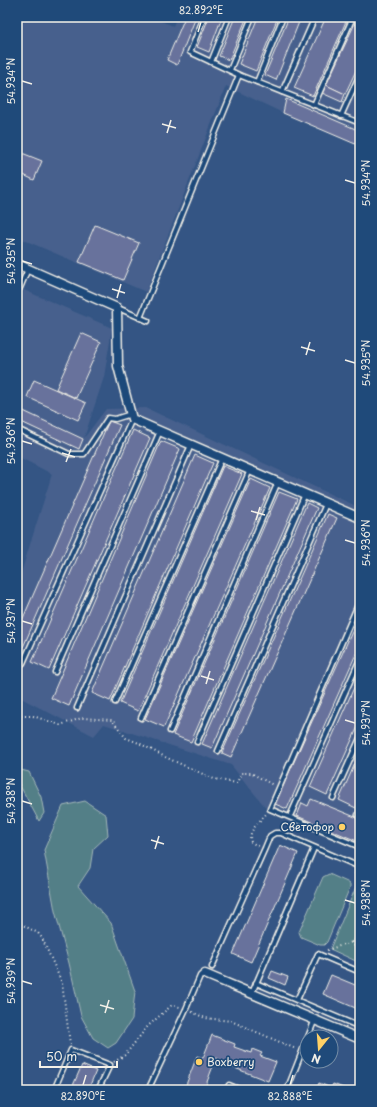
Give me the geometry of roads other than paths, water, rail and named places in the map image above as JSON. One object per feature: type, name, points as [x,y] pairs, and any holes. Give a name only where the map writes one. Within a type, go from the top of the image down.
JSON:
[{"type":"street","points":[[17,264],[117,308],[118,366],[132,416],[160,431],[360,518]]},
{"type":"street","points":[[205,974],[359,1036]]},
{"type":"lane","points":[[204,17],[190,52],[239,75],[360,123]]},
{"type":"lane","points":[[211,62],[229,17]]},
{"type":"lane","points":[[230,70],[252,17]]},
{"type":"lane","points":[[257,82],[283,17]]},
{"type":"lane","points":[[282,92],[315,17]]},
{"type":"lane","points":[[314,105],[353,17]]},
{"type":"lane","points":[[341,116],[360,74]]},
{"type":"lane","points":[[140,318],[239,75]]},
{"type":"lane","points":[[20,288],[28,269]]},
{"type":"lane","points":[[117,308],[148,321]]},
{"type":"lane","points":[[17,429],[69,454],[84,454],[108,418],[114,419],[132,416]]},
{"type":"lane","points":[[23,664],[132,416]]},
{"type":"lane","points":[[55,672],[160,431]]},
{"type":"lane","points":[[77,708],[191,444]]},
{"type":"lane","points":[[115,702],[222,458]]},
{"type":"lane","points":[[141,718],[250,470]]},
{"type":"lane","points":[[170,731],[278,482]]},
{"type":"lane","points":[[198,742],[305,494]]},
{"type":"lane","points":[[218,750],[326,504]]},
{"type":"lane","points":[[360,600],[270,809],[360,847]]},
{"type":"lane","points":[[291,814],[360,659]]},
{"type":"lane","points":[[333,798],[360,738]]},
{"type":"lane","points":[[212,967],[270,836],[275,832],[281,833],[360,868]]},
{"type":"lane","points":[[252,993],[314,848]]},
{"type":"lane","points":[[298,1000],[318,954],[360,972]]},
{"type":"lane","points":[[148,1090],[200,976],[205,974]]},
{"type":"lane","points":[[256,983],[360,1027]]},
{"type":"lane","points":[[311,1029],[315,1019]]},
{"type":"lane","points":[[54,1090],[71,1050],[110,1064],[98,1090]]},
{"type":"lane","points":[[287,1090],[299,1059]]},
{"type":"lane","points":[[226,1090],[229,1085],[241,1090]]},
{"type":"place","name":"Светофор","points":[[342,827]]},
{"type":"place","name":"Boxberry","points":[[199,1062]]}]
